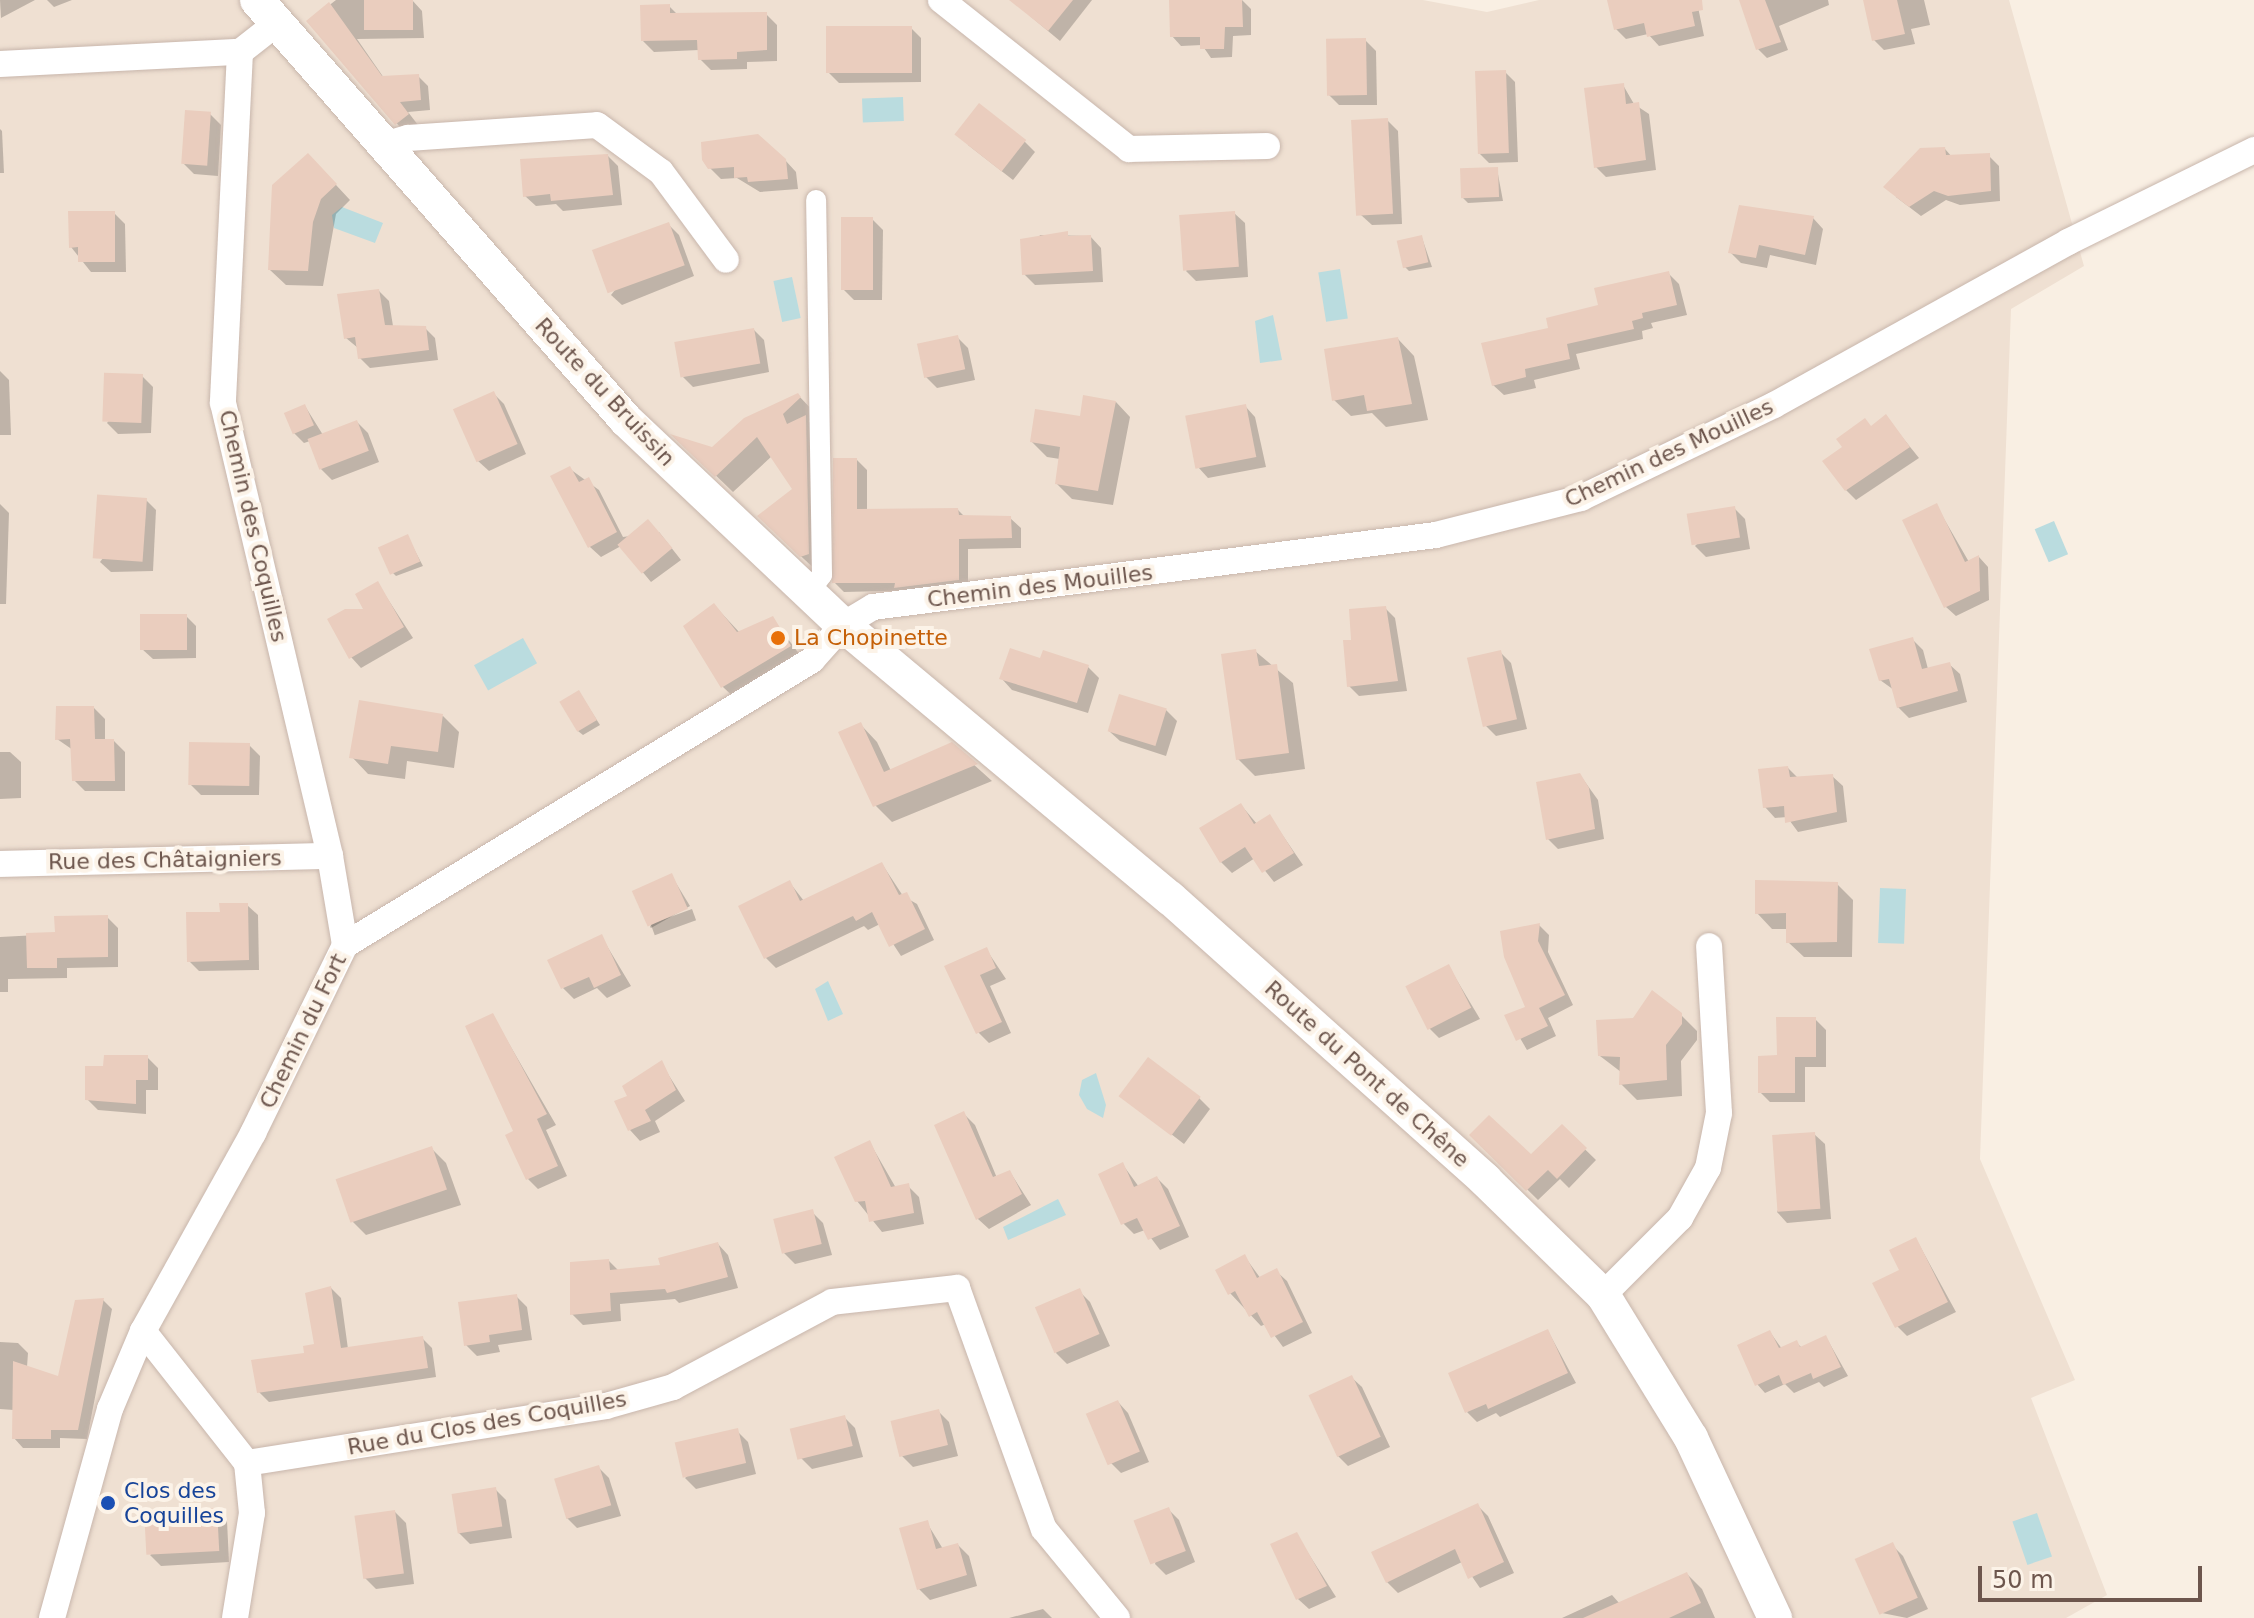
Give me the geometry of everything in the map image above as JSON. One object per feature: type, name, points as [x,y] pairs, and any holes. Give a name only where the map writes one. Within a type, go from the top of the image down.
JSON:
[{"type":"street","points":[[941,0],[1129,149],[1267,146]]},
{"type":"street","points":[[0,64],[240,52],[267,11]]},
{"type":"street","name":"Route du Bruissin","points":[[267,11],[381,146],[626,420],[843,625]]},
{"type":"street","name":"Chemin des Coquilles","points":[[240,52],[223,403],[330,856],[345,945]]},
{"type":"street","points":[[381,146],[408,138],[597,125],[661,172],[726,260]]},
{"type":"street","name":"Chemin des Mouilles","points":[[843,625],[873,607],[1436,535],[1581,498],[1774,405],[2068,242],[2254,150]]},
{"type":"street","points":[[808,594],[822,575],[816,200]]},
{"type":"street","name":"Chemin du Fort","points":[[52,1618],[110,1409],[143,1331],[253,1133],[345,945],[812,660],[843,625]]},
{"type":"street","name":"Route du Pont de Chêne","points":[[843,625],[1170,898],[1485,1180],[1603,1295],[1691,1438],[1775,1618]]},
{"type":"street","name":"Rue des Châtaigniers","points":[[0,864],[330,856]]},
{"type":"street","points":[[1603,1295],[1680,1218],[1708,1168],[1719,1113],[1709,946]]},
{"type":"street","name":"Rue du Clos des Coquilles","points":[[247,1463],[606,1406],[673,1387],[832,1302],[957,1288],[1044,1529],[1117,1618]]},
{"type":"street","points":[[143,1331],[247,1463],[252,1513],[235,1618]]},
{"type":"shaded area","points":[[0,0],[1423,0],[1487,12],[1539,0],[2009,0],[2084,266],[2011,309],[1980,1159],[2075,1380],[2031,1398],[2107,1595],[2066,1618],[0,1618]]},
{"type":"water","points":[[903,97],[904,121],[863,122],[862,98]]},
{"type":"water","points":[[342,207],[383,223],[375,243],[334,228],[332,215]]},
{"type":"water","points":[[1340,269],[1348,318],[1326,322],[1318,272]]},
{"type":"water","points":[[792,277],[801,318],[782,322],[773,281]]},
{"type":"water","points":[[1273,315],[1282,360],[1260,363],[1255,321]]},
{"type":"water","points":[[2054,521],[2068,554],[2049,562],[2035,529]]},
{"type":"water","points":[[523,638],[537,663],[488,691],[474,665]]},
{"type":"water","points":[[1880,888],[1906,889],[1904,944],[1878,943]]},
{"type":"water","points":[[828,981],[843,1014],[828,1021],[815,989]]},
{"type":"water","points":[[1096,1073],[1106,1105],[1103,1118],[1087,1109],[1079,1095],[1082,1080]]},
{"type":"water","points":[[1058,1199],[1066,1215],[1008,1240],[1003,1227]]},
{"type":"water","points":[[2037,1513],[2052,1556],[2027,1565],[2012,1521]]},
{"type":"building","points":[[364,0],[413,0],[413,30],[364,30]]},
{"type":"building","points":[[1009,0],[1073,0],[1048,31]]},
{"type":"building","points":[[1169,0],[1242,0],[1243,27],[1225,27],[1224,49],[1200,49],[1200,37],[1170,37]]},
{"type":"building","points":[[1607,0],[1702,0],[1703,10],[1692,12],[1695,26],[1647,37],[1644,23],[1614,30]]},
{"type":"building","points":[[1739,0],[1765,0],[1781,42],[1756,50]]},
{"type":"building","points":[[1863,0],[1897,0],[1905,34],[1872,41]]},
{"type":"building","points":[[329,2],[382,76],[419,74],[421,100],[400,102],[409,114],[395,125],[306,21]]},
{"type":"building","points":[[670,4],[670,13],[767,12],[767,50],[737,52],[737,59],[698,60],[697,40],[641,41],[640,5]]},
{"type":"building","points":[[826,26],[912,26],[912,73],[826,73]]},
{"type":"building","points":[[1366,38],[1367,95],[1327,96],[1326,39]]},
{"type":"building","points":[[1506,70],[1509,153],[1478,154],[1475,71]]},
{"type":"building","points":[[1624,83],[1626,104],[1639,102],[1646,160],[1594,168],[1584,88]]},
{"type":"building","points":[[979,103],[1026,140],[1002,171],[954,135]]},
{"type":"building","points":[[185,110],[211,112],[207,166],[181,164]]},
{"type":"building","points":[[1388,118],[1393,214],[1356,216],[1351,120]]},
{"type":"building","points":[[758,134],[786,159],[788,179],[748,182],[747,177],[734,178],[734,167],[708,169],[702,160],[701,142]]},
{"type":"building","points":[[1945,147],[1946,155],[1990,153],[1991,191],[1948,196],[1934,191],[1909,207],[1883,187],[1920,148]]},
{"type":"building","points":[[308,153],[337,184],[321,199],[313,222],[308,271],[268,270],[272,185]]},
{"type":"building","points":[[608,154],[613,195],[551,201],[550,194],[523,197],[520,159]]},
{"type":"building","points":[[1498,167],[1499,197],[1461,198],[1460,168]]},
{"type":"building","points":[[1739,205],[1814,216],[1805,255],[1759,245],[1756,258],[1728,253]]},
{"type":"building","points":[[68,211],[115,211],[115,262],[78,262],[78,247],[69,248]]},
{"type":"building","points":[[1235,211],[1239,267],[1183,271],[1179,215]]},
{"type":"building","points":[[841,217],[873,217],[873,290],[841,290]]},
{"type":"building","points":[[669,222],[685,265],[608,293],[592,250]]},
{"type":"building","points":[[1068,231],[1068,236],[1091,235],[1093,271],[1022,275],[1020,239]]},
{"type":"building","points":[[1422,235],[1428,262],[1403,268],[1397,241]]},
{"type":"building","points":[[1669,271],[1677,305],[1642,313],[1643,318],[1632,321],[1634,329],[1567,344],[1570,359],[1525,369],[1526,377],[1492,386],[1481,343],[1548,328],[1546,318],[1598,305],[1594,288]]},
{"type":"building","points":[[379,289],[385,325],[426,326],[429,350],[358,359],[355,337],[344,339],[337,294]]},
{"type":"building","points":[[754,328],[760,363],[680,378],[674,342]]},
{"type":"building","points":[[958,335],[965,369],[924,378],[917,344]]},
{"type":"building","points":[[1398,337],[1412,404],[1367,411],[1364,395],[1332,401],[1324,349]]},
{"type":"building","points":[[104,373],[143,374],[141,423],[102,422]]},
{"type":"building","points":[[494,391],[518,444],[476,462],[453,409]]},
{"type":"building","points":[[798,393],[801,397],[783,414],[787,424],[806,415],[809,554],[800,557],[757,516],[792,489],[757,437],[715,477],[670,434],[712,447],[744,418]]},
{"type":"building","points":[[1083,395],[1116,401],[1098,491],[1055,484],[1060,447],[1030,442],[1035,409],[1080,416]]},
{"type":"building","points":[[305,404],[314,425],[293,434],[284,413]]},
{"type":"building","points":[[1246,404],[1256,457],[1195,469],[1185,416]]},
{"type":"building","points":[[1886,414],[1910,447],[1845,491],[1822,461],[1842,447],[1836,439],[1865,418],[1871,426]]},
{"type":"building","points":[[357,420],[369,451],[319,470],[308,439]]},
{"type":"building","points":[[833,458],[857,458],[857,509],[958,508],[959,515],[1011,516],[1012,538],[959,539],[959,580],[894,588],[895,583],[832,583]]},
{"type":"building","points":[[570,466],[579,482],[589,477],[617,532],[588,548],[550,476]]},
{"type":"building","points":[[97,495],[147,498],[143,562],[93,558]]},
{"type":"building","points":[[1937,503],[1965,562],[1979,555],[1980,591],[1944,608],[1902,520]]},
{"type":"building","points":[[1735,506],[1740,538],[1692,545],[1687,514]]},
{"type":"building","points":[[648,519],[672,548],[642,574],[617,545]]},
{"type":"building","points":[[408,534],[420,561],[390,575],[378,547]]},
{"type":"building","points":[[378,581],[404,627],[349,659],[327,619],[345,609],[363,609],[355,594]]},
{"type":"building","points":[[714,603],[737,632],[773,616],[791,646],[721,688],[683,626]]},
{"type":"building","points":[[1386,606],[1398,681],[1347,687],[1343,640],[1351,640],[1349,609]]},
{"type":"building","points":[[140,614],[187,614],[187,650],[140,650]]},
{"type":"building","points":[[1913,637],[1922,669],[1950,662],[1958,691],[1897,708],[1889,679],[1879,681],[1869,649]]},
{"type":"building","points":[[1010,648],[1040,658],[1043,650],[1089,665],[1077,703],[999,679]]},
{"type":"building","points":[[1256,649],[1259,666],[1277,664],[1289,753],[1236,760],[1221,654]]},
{"type":"building","points":[[1501,650],[1517,719],[1483,727],[1467,658]]},
{"type":"building","points":[[579,690],[597,720],[577,732],[559,702]]},
{"type":"building","points":[[1119,694],[1167,709],[1155,746],[1108,731]]},
{"type":"building","points":[[359,700],[443,714],[438,752],[391,746],[388,764],[349,758]]},
{"type":"building","points":[[56,706],[94,706],[95,739],[114,739],[115,781],[72,781],[70,739],[55,740]]},
{"type":"building","points":[[861,722],[884,772],[952,742],[978,764],[873,807],[838,732]]},
{"type":"building","points":[[189,742],[250,743],[249,786],[188,785]]},
{"type":"building","points":[[1788,766],[1790,777],[1833,774],[1837,812],[1785,823],[1784,806],[1763,808],[1758,769]]},
{"type":"building","points":[[1580,773],[1589,788],[1595,829],[1546,840],[1536,782]]},
{"type":"building","points":[[1241,803],[1254,824],[1270,814],[1294,853],[1262,873],[1245,847],[1220,863],[1199,828]]},
{"type":"building","points":[[882,862],[899,895],[907,892],[925,929],[889,947],[872,912],[856,921],[853,916],[764,959],[738,906],[790,880],[800,901]]},
{"type":"building","points":[[672,873],[688,909],[648,927],[632,891]]},
{"type":"building","points":[[1755,880],[1838,882],[1837,942],[1786,943],[1786,913],[1755,914]]},
{"type":"building","points":[[219,903],[248,903],[249,960],[187,962],[186,912],[220,912]]},
{"type":"building","points":[[108,915],[108,957],[57,958],[57,968],[27,968],[26,933],[55,932],[54,916]]},
{"type":"building","points":[[1540,923],[1538,941],[1565,995],[1539,1008],[1548,1026],[1516,1041],[1504,1015],[1525,1007],[1504,957],[1500,931]]},
{"type":"building","points":[[602,934],[621,975],[594,988],[589,977],[561,989],[547,960]]},
{"type":"building","points":[[987,947],[996,968],[980,975],[1002,1022],[976,1034],[944,966]]},
{"type":"building","points":[[1449,964],[1471,1008],[1428,1030],[1405,986]]},
{"type":"building","points":[[1652,990],[1682,1013],[1682,1024],[1666,1045],[1667,1080],[1619,1085],[1620,1057],[1598,1056],[1596,1020],[1633,1018]]},
{"type":"building","points":[[493,1013],[547,1114],[537,1119],[558,1166],[526,1180],[505,1135],[513,1131],[465,1026]]},
{"type":"building","points":[[1776,1017],[1816,1017],[1816,1057],[1795,1057],[1795,1093],[1758,1093],[1758,1056],[1777,1055]]},
{"type":"building","points":[[104,1055],[148,1055],[148,1080],[136,1080],[136,1104],[85,1100],[85,1066],[103,1066]]},
{"type":"building","points":[[1148,1057],[1201,1097],[1171,1136],[1119,1096]]},
{"type":"building","points":[[662,1060],[676,1090],[645,1110],[651,1121],[628,1131],[614,1101],[627,1096],[622,1086]]},
{"type":"building","points":[[964,1111],[993,1177],[1010,1170],[1022,1194],[976,1220],[934,1125]]},
{"type":"building","points":[[1489,1115],[1531,1154],[1562,1124],[1587,1148],[1557,1179],[1548,1170],[1526,1191],[1469,1135]]},
{"type":"building","points":[[1815,1132],[1820,1209],[1777,1212],[1772,1135]]},
{"type":"building","points":[[870,1140],[891,1187],[909,1183],[914,1213],[869,1222],[865,1201],[855,1202],[834,1157]]},
{"type":"building","points":[[432,1146],[447,1189],[351,1223],[336,1179]]},
{"type":"building","points":[[1123,1162],[1134,1187],[1157,1176],[1180,1226],[1148,1240],[1137,1218],[1121,1225],[1098,1174]]},
{"type":"building","points":[[813,1209],[822,1244],[782,1254],[773,1219]]},
{"type":"building","points":[[1916,1237],[1948,1302],[1895,1328],[1872,1283],[1899,1270],[1889,1250]]},
{"type":"building","points":[[718,1242],[728,1277],[667,1293],[665,1289],[610,1293],[611,1311],[570,1315],[570,1262],[609,1259],[610,1270],[660,1265],[658,1258]]},
{"type":"building","points":[[1245,1254],[1257,1278],[1277,1268],[1303,1322],[1271,1338],[1257,1312],[1249,1317],[1235,1291],[1228,1295],[1215,1270]]},
{"type":"building","points":[[331,1286],[341,1348],[423,1336],[428,1368],[257,1393],[251,1360],[304,1353],[303,1346],[314,1344],[305,1293]]},
{"type":"building","points":[[1080,1288],[1100,1334],[1054,1353],[1035,1307]]},
{"type":"building","points":[[517,1294],[522,1330],[489,1335],[490,1342],[464,1346],[458,1302]]},
{"type":"building","points":[[104,1298],[78,1430],[51,1430],[51,1439],[12,1439],[13,1361],[58,1376],[75,1300]]},
{"type":"building","points":[[1548,1329],[1568,1373],[1488,1409],[1486,1404],[1465,1413],[1448,1373]]},
{"type":"building","points":[[1770,1330],[1779,1348],[1797,1340],[1800,1347],[1826,1335],[1841,1367],[1813,1379],[1811,1373],[1783,1385],[1779,1375],[1755,1386],[1737,1345]]},
{"type":"building","points":[[1352,1375],[1381,1437],[1337,1457],[1308,1395]]},
{"type":"building","points":[[1118,1400],[1140,1452],[1108,1465],[1086,1414]]},
{"type":"building","points":[[939,1409],[948,1445],[899,1457],[890,1421]]},
{"type":"building","points":[[845,1415],[853,1446],[797,1460],[790,1429]]},
{"type":"building","points":[[738,1428],[746,1463],[683,1478],[675,1443]]},
{"type":"building","points":[[599,1465],[611,1505],[566,1519],[554,1479]]},
{"type":"building","points":[[496,1487],[502,1527],[458,1534],[452,1494]]},
{"type":"building","points":[[1478,1503],[1504,1562],[1468,1579],[1455,1549],[1386,1583],[1371,1552]]},
{"type":"building","points":[[1169,1507],[1186,1551],[1150,1564],[1134,1521]]},
{"type":"building","points":[[217,1508],[219,1551],[146,1555],[144,1512]]},
{"type":"building","points":[[395,1510],[404,1573],[363,1579],[354,1516]]},
{"type":"building","points":[[928,1520],[936,1549],[958,1543],[967,1575],[917,1590],[899,1528]]},
{"type":"building","points":[[1297,1532],[1327,1586],[1296,1600],[1270,1544]]},
{"type":"building","points":[[1893,1542],[1918,1598],[1879,1615],[1855,1559]]},
{"type":"building","points":[[1687,1572],[1701,1603],[1669,1618],[1583,1618]]},
{"type":"place","name":"La Chopinette","points":[[778,638]]},
{"type":"place","name":"Clos des Coquilles","points":[[108,1503]]}]
